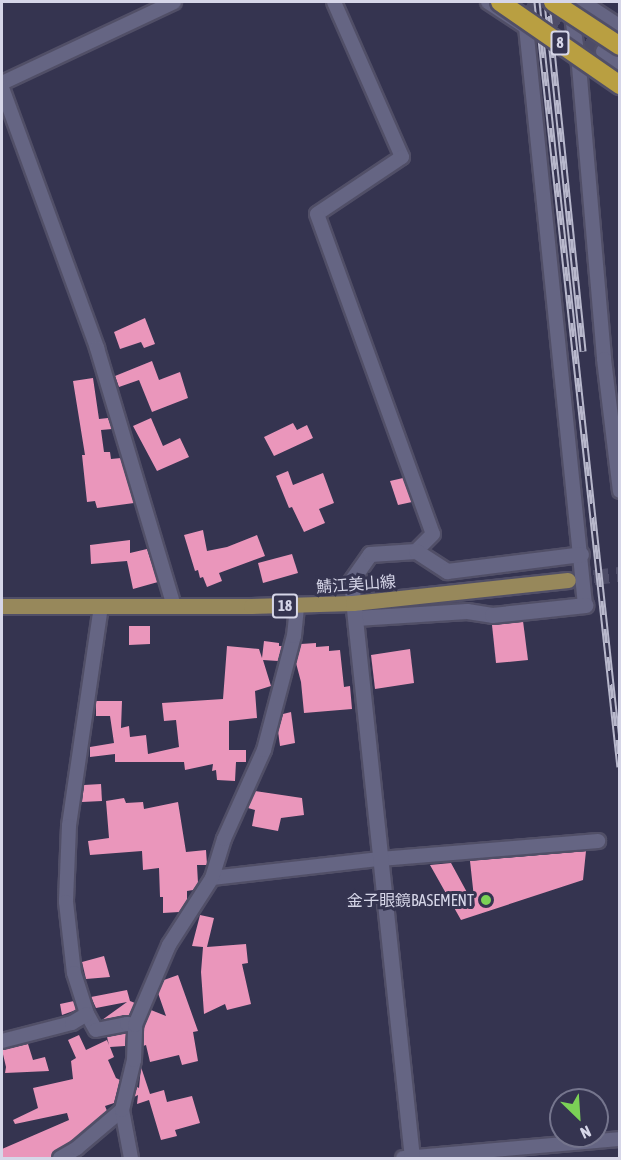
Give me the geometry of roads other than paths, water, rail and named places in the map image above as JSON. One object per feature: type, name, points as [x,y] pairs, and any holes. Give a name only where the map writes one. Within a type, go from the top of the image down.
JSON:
[{"type":"highway","name":"8","points":[[500,2],[620,85]]},
{"type":"highway","name":"8","points":[[553,2],[611,49]]},
{"type":"main road","name":"鯖江美山線","points":[[2,606],[297,605],[355,611],[568,580]]},
{"type":"street","points":[[2,83],[174,2]]},
{"type":"street","points":[[334,2],[402,158],[317,214],[434,534],[416,551]]},
{"type":"street","points":[[355,611],[467,611],[492,615],[585,605],[526,27],[488,2]]},
{"type":"street","points":[[570,2],[579,66],[604,359],[620,491]]},
{"type":"street","points":[[582,2],[620,27]]},
{"type":"street","points":[[611,49],[620,63]]},
{"type":"street","points":[[579,66],[620,94]]},
{"type":"street","points":[[2,88],[97,348],[174,606]]},
{"type":"street","points":[[604,359],[620,359]]},
{"type":"street","points":[[581,555],[447,571],[416,551],[370,554],[351,581],[409,1158],[620,1139]]},
{"type":"street","points":[[131,1158],[122,1110],[134,1060],[135,1025],[169,945],[212,878],[224,839],[264,750],[294,636],[297,605]]},
{"type":"street","points":[[101,606],[79,747],[67,867],[66,902],[74,973],[87,1014],[96,1030],[127,1024],[135,1025]]},
{"type":"street","points":[[212,878],[380,859],[598,841]]},
{"type":"street","points":[[2,1041],[72,1023],[87,1014]]},
{"type":"street","points":[[60,1158],[77,1148],[122,1110]]},
{"type":"tunnel","points":[[528,2],[603,51]]},
{"type":"tunnel","points":[[571,580],[620,574]]},
{"type":"railway","points":[[537,2],[620,767]]},
{"type":"railway","points":[[547,2],[583,351]]},
{"type":"place","name":"金子眼鏡BASEMENT","points":[[486,900]]}]
